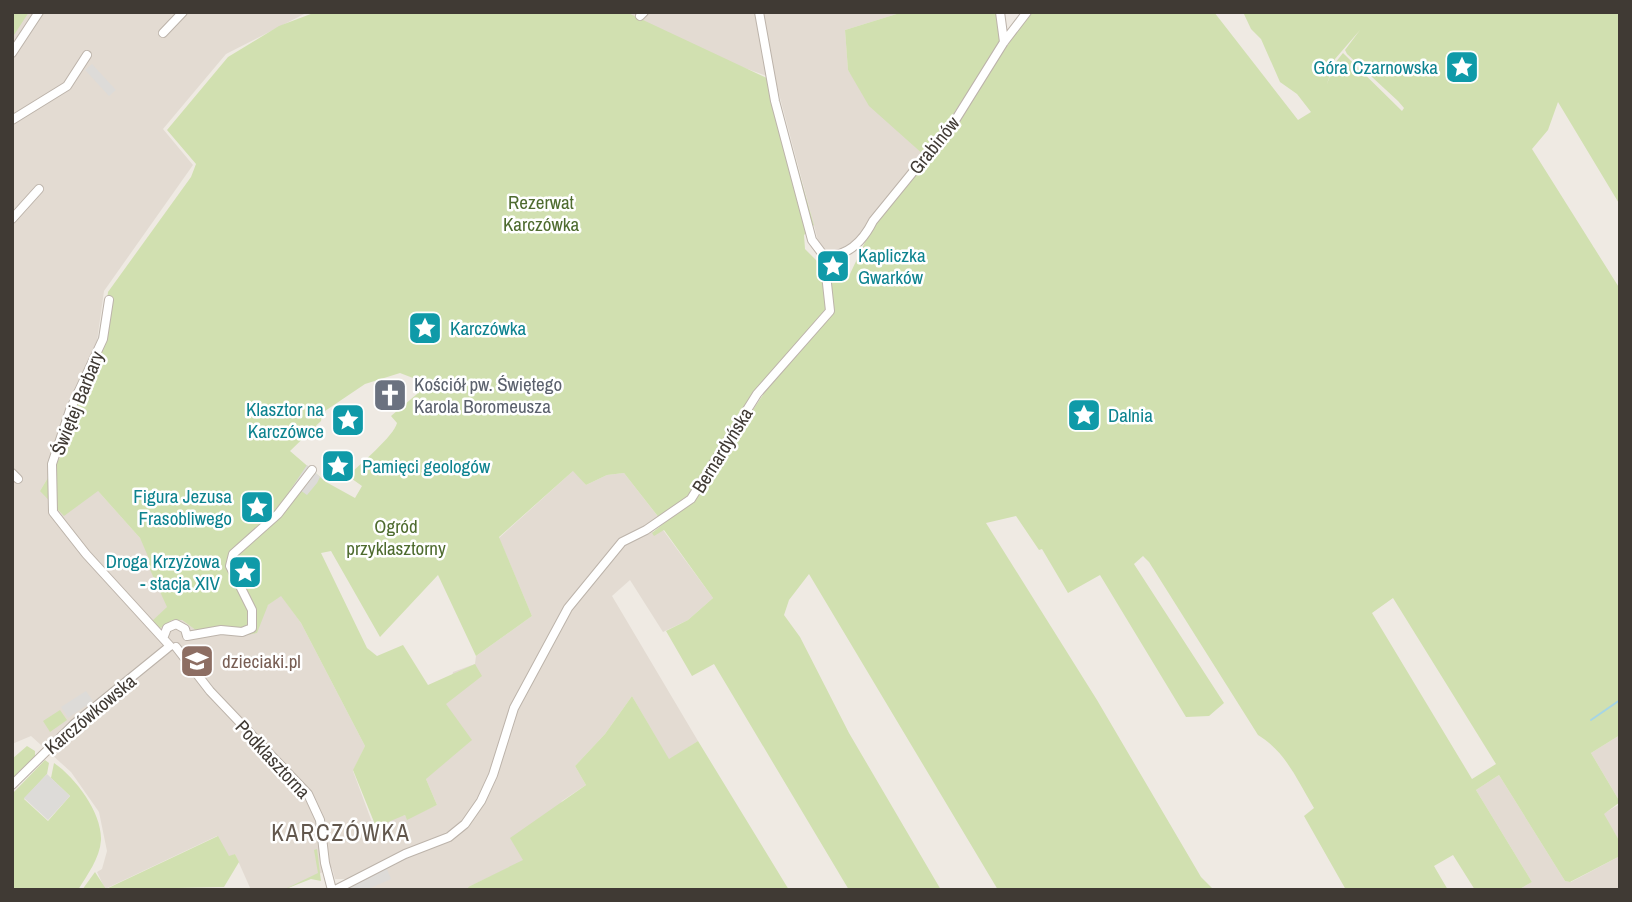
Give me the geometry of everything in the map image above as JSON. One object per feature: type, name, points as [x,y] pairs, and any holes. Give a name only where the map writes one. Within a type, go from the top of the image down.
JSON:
[{"type":"street","points":[[12,53],[39,12]]},
{"type":"street","points":[[163,33],[183,12]]},
{"type":"street","name":"Bernardyńska","points":[[333,890],[405,854],[449,837],[471,817],[495,770],[514,708],[573,601],[622,542],[654,525],[691,499],[757,394],[830,311],[824,256],[812,240],[775,101],[759,12]]},
{"type":"street","points":[[1000,12],[1004,42]]},
{"type":"street","name":"Grabinów","points":[[824,256],[856,246],[863,239],[873,221],[956,120],[1004,42],[1027,12]]},
{"type":"street","points":[[12,120],[67,86],[86,55]]},
{"type":"street","points":[[12,219],[39,189]]},
{"type":"street","name":"Świętej Barbary","points":[[53,506],[52,464],[70,410],[103,339],[109,300]]},
{"type":"street","points":[[187,636],[221,630],[242,632],[252,628],[254,616],[230,562],[239,547],[282,510],[312,470]]},
{"type":"street","name":"Podklasztorna","points":[[53,506],[57,519],[86,554],[308,794],[320,820],[325,863],[333,890]]},
{"type":"street","points":[[164,636],[167,628],[176,624],[185,629],[187,636],[183,644],[173,646]]},
{"type":"street","name":"Karczówkowska","points":[[12,785],[74,724],[173,646]]},
{"type":"shaded area","points":[[12,12],[308,12],[226,54],[163,129],[193,165],[104,291],[97,341],[68,402],[62,454],[40,491],[98,491],[140,538],[182,620],[204,636],[247,634],[268,605],[281,595],[301,623],[365,746],[353,771],[373,825],[405,815],[407,819],[437,805],[426,779],[453,672],[475,664],[476,656],[532,616],[499,538],[574,470],[586,485],[607,475],[624,473],[663,523],[652,532],[663,530],[713,598],[688,620],[663,632],[630,580],[612,596],[698,741],[669,760],[632,696],[605,734],[575,766],[586,785],[562,801],[524,861],[468,887],[469,890],[345,890],[347,879],[335,879],[332,868],[283,890],[251,890],[235,854],[229,857],[217,836],[105,889],[97,872],[102,869],[107,851],[99,812],[71,772],[31,736],[12,744]]},
{"type":"shaded area","points":[[589,12],[903,12],[845,30],[848,70],[872,106],[925,156],[854,244],[838,252],[826,253],[820,248],[775,79]]},
{"type":"shaded area","points":[[92,64],[116,90],[109,96],[85,70]]},
{"type":"shaded area","points":[[307,465],[320,477],[307,495],[300,490],[293,499],[287,495]]},
{"type":"shaded area","points":[[86,691],[93,701],[68,718],[61,707]]},
{"type":"shaded area","points":[[1620,735],[1620,802],[1591,753]]},
{"type":"shaded area","points":[[47,774],[70,796],[48,820],[24,798]]},
{"type":"shaded area","points":[[1499,775],[1565,881],[1571,882],[1620,856],[1620,890],[1518,890],[1532,882],[1476,790]]},
{"type":"shaded area","points":[[1620,804],[1620,842],[1603,814]]},
{"type":"shaded area","points":[[386,867],[391,879],[366,890],[346,890]]},
{"type":"green space","points":[[12,12],[29,12],[12,38]]},
{"type":"green space","points":[[316,12],[626,12],[773,81],[814,225],[804,235],[805,249],[817,261],[850,274],[874,223],[934,154],[1030,12],[1214,12],[1298,120],[1311,112],[1297,94],[1280,82],[1261,39],[1251,29],[1243,12],[1620,12],[1620,205],[1558,102],[1548,130],[1532,149],[1620,289],[1620,735],[1591,753],[1620,802],[1604,814],[1620,842],[1620,856],[1570,882],[1565,881],[1499,775],[1476,790],[1532,882],[1518,890],[1475,890],[1453,855],[1434,866],[1448,890],[1346,890],[1304,816],[1314,808],[1296,777],[1284,758],[1258,735],[1149,562],[1143,556],[1134,564],[1224,703],[1209,716],[1186,717],[1100,575],[1068,593],[1042,549],[1039,550],[1016,516],[986,523],[1097,700],[1201,877],[1214,890],[998,890],[809,574],[789,600],[784,615],[800,637],[849,733],[941,890],[849,890],[714,664],[692,676],[666,631],[688,620],[713,598],[664,530],[654,536],[652,533],[694,498],[799,341],[762,386],[690,497],[660,519],[624,473],[607,475],[586,485],[573,471],[499,537],[532,616],[476,656],[438,575],[380,637],[331,551],[321,553],[367,648],[377,656],[403,645],[428,685],[475,664],[482,676],[446,704],[472,740],[426,779],[437,805],[407,820],[405,815],[376,827],[353,770],[365,746],[301,623],[281,596],[268,605],[257,633],[247,635],[254,628],[256,617],[252,618],[249,626],[237,628],[197,631],[182,620],[172,620],[159,629],[151,622],[167,607],[147,563],[150,561],[140,538],[98,491],[64,516],[40,491],[62,454],[63,430],[102,342],[108,292],[191,177],[196,164],[167,130],[228,57],[279,26]],"holes":[[[1360,30],[1345,50],[1347,54],[1398,101],[1404,108],[1402,111],[1343,53],[1335,63],[1327,84],[1335,59]],[[400,373],[413,378],[417,394],[391,416],[397,423],[395,429],[348,476],[362,486],[355,498],[326,482],[290,451],[321,421],[322,413],[365,384]],[[1393,598],[1496,764],[1472,779],[1372,613]]]},
{"type":"green space","points":[[903,12],[998,12],[1002,41],[925,156],[869,106],[848,70],[845,30]]},
{"type":"green space","points":[[632,696],[669,759],[698,741],[789,890],[469,890],[468,887],[523,860],[510,838],[586,785],[575,766],[605,734]]},
{"type":"green space","points":[[60,710],[67,720],[50,732],[43,721]]},
{"type":"green space","points":[[27,746],[35,751],[35,756],[12,780],[12,759]]},
{"type":"green space","points":[[45,760],[49,763],[47,774],[24,799],[48,821],[70,796],[51,778],[54,763],[86,797],[97,819],[100,847],[78,890],[12,890],[12,794]]},
{"type":"green space","points":[[218,836],[229,856],[235,854],[239,862],[224,887],[82,890],[95,872],[106,889]]},
{"type":"green space","points":[[317,849],[321,881],[311,879],[283,890],[318,873],[314,850]]},
{"type":"waterway","points":[[1591,720],[1620,700]]},
{"type":"place","name":"Góra Czarnowska","points":[[1462,67]]},
{"type":"place","name":"Kapliczka Gwarków","points":[[833,266]]},
{"type":"place","name":"Karczówka","points":[[425,328]]},
{"type":"place","name":"Kościół pw. Świętego Karola Boromeusza","points":[[390,395]]},
{"type":"place","name":"Dalnia","points":[[1084,415]]},
{"type":"place","name":"Klasztor na Karczówce","points":[[348,420]]},
{"type":"place","name":"Pamięci geologów","points":[[338,466]]},
{"type":"place","name":"Figura Jezusa Frasobliwego","points":[[257,507]]},
{"type":"place","name":"Droga Krzyżowa - stacja XIV","points":[[245,572]]},
{"type":"place","name":"dzieciaki.pl","points":[[197,661]]},
{"type":"district","name":"KARCZÓWKA","points":[[341,833]]},
{"type":"park label","name":"Rezerwat Karczówka","points":[[541,213]]},
{"type":"park label","name":"Ogród przyklasztorny","points":[[396,537]]}]
